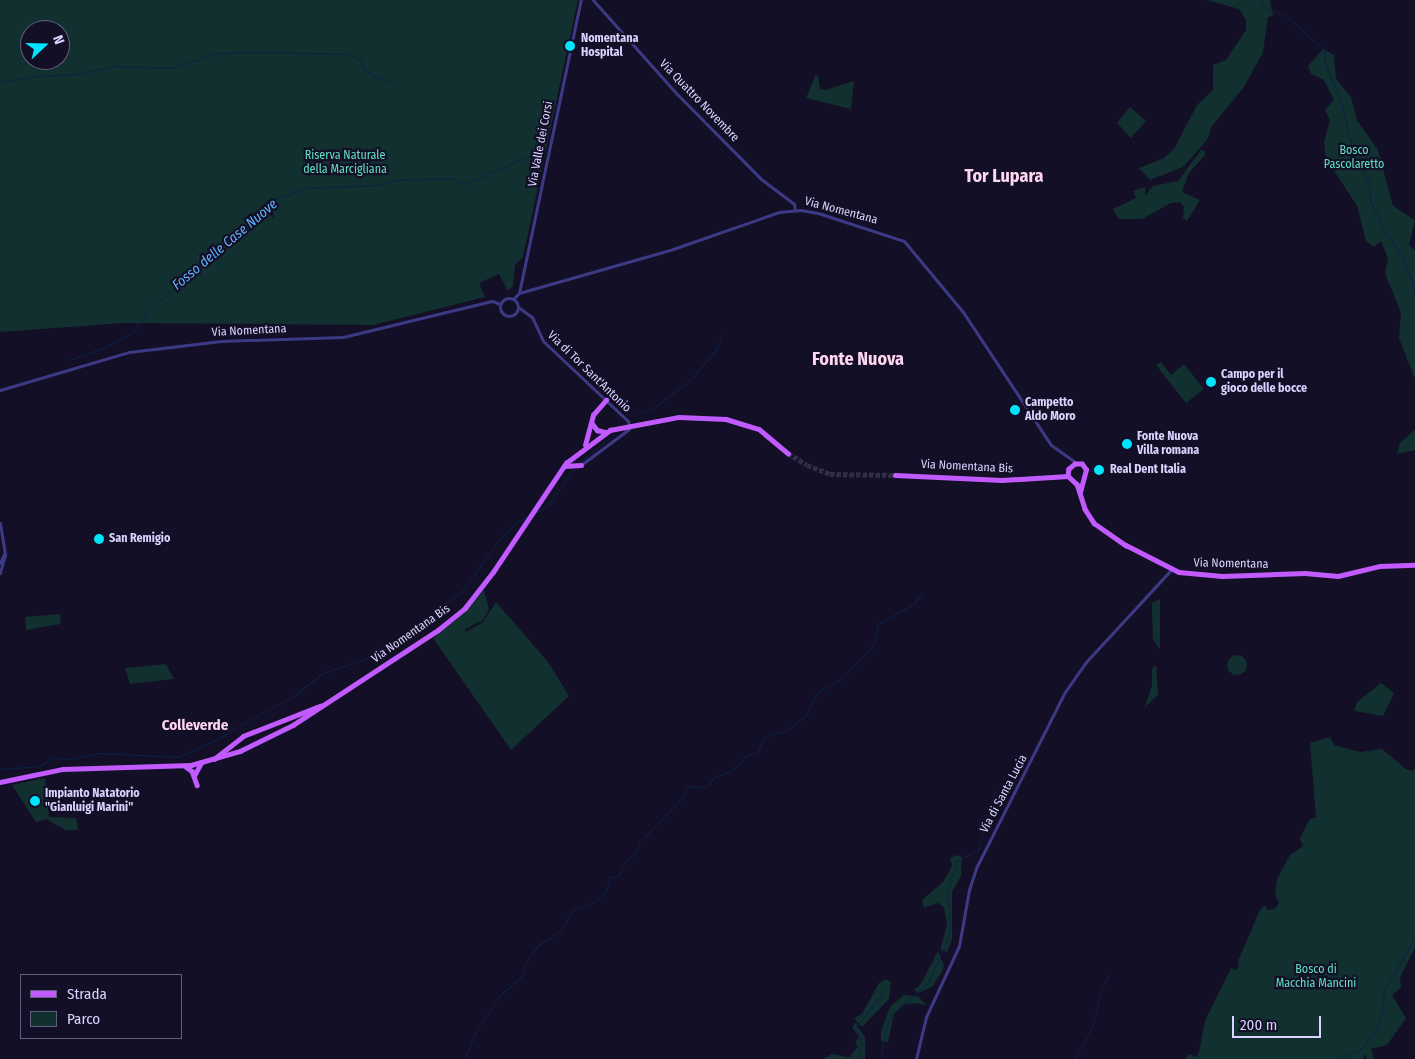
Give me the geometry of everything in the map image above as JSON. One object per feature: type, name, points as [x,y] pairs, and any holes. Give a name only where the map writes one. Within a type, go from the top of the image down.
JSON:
[{"type":"main road","points":[[585,446],[591,422],[606,400]]},
{"type":"main road","name":"Via Nomentana Bis","points":[[0,782],[63,769],[185,766],[211,761],[253,746],[326,704],[458,614],[484,585],[563,466],[576,453],[605,432],[679,417],[741,422],[764,432],[788,453]]},
{"type":"main road","points":[[591,422],[595,429],[605,432]]},
{"type":"main road","points":[[563,466],[579,465],[576,453]]},
{"type":"main road","points":[[1080,492],[1086,470],[1077,463],[1070,466],[1068,476],[1074,481],[1082,480]]},
{"type":"main road","name":"Via Nomentana Bis","points":[[895,475],[1002,480],[1068,476]]},
{"type":"main road","name":"Via Nomentana","points":[[1074,481],[1080,492],[1085,509],[1096,524],[1170,570],[1209,576],[1305,573],[1338,576],[1380,566],[1415,565]]},
{"type":"main road","points":[[211,761],[243,736],[295,713],[326,704]]},
{"type":"main road","points":[[194,776],[201,763]]},
{"type":"main road","points":[[185,766],[194,776],[197,785]]},
{"type":"street","name":"Via Valle dei Corsi","points":[[520,292],[581,0]]},
{"type":"street","name":"Via Quattro Novembre","points":[[593,0],[667,82],[764,181],[794,204],[796,210]]},
{"type":"street","name":"Via Nomentana","points":[[513,299],[520,292],[796,210],[821,214],[904,241],[963,312],[1049,443],[1077,463]]},
{"type":"street","points":[[506,298],[513,299],[518,307],[514,314],[508,316],[501,313],[500,304],[506,298]]},
{"type":"street","name":"Via Nomentana","points":[[0,390],[129,352],[221,341],[364,334],[492,301],[500,304]]},
{"type":"street","name":"Via di Tor Sant'Antonio","points":[[518,307],[533,318],[542,341],[626,419],[629,429],[579,465]]},
{"type":"street","points":[[1069,457],[1070,466]]},
{"type":"street","points":[[0,523],[5,551],[0,573]]},
{"type":"street","points":[[0,563],[5,551]]},
{"type":"street","name":"Via di Santa Lucia","points":[[916,1059],[926,1017],[959,946],[969,890],[977,866],[1065,692],[1086,662],[1170,570]]},
{"type":"green space","name":"Riserva Naturale della Marcigliana","points":[[0,0],[578,0],[523,257],[515,265],[513,286],[508,291],[499,274],[479,283],[485,297],[373,325],[124,323],[0,332]]},
{"type":"green space","points":[[1207,0],[1270,0],[1273,16],[1268,17],[1263,52],[1244,87],[1212,126],[1207,140],[1183,167],[1150,180],[1139,168],[1164,158],[1174,149],[1197,105],[1213,90],[1213,65],[1226,60],[1246,30],[1246,20],[1239,9]]},
{"type":"green space","name":"Bosco Pascolaretto","points":[[1323,49],[1334,55],[1336,79],[1351,97],[1357,120],[1378,150],[1393,206],[1415,220],[1409,245],[1415,250],[1415,379],[1399,338],[1401,313],[1385,273],[1388,258],[1381,241],[1374,247],[1366,241],[1357,206],[1326,158],[1324,142],[1330,120],[1325,110],[1334,100],[1324,80],[1311,74],[1308,66]]},
{"type":"green space","points":[[815,76],[818,76],[820,89],[826,90],[854,81],[851,109],[806,98]]},
{"type":"green space","points":[[1130,107],[1146,121],[1131,138],[1117,123]]},
{"type":"green space","points":[[1201,150],[1205,151],[1205,155],[1189,173],[1182,192],[1200,200],[1187,221],[1183,218],[1184,207],[1180,202],[1171,203],[1142,219],[1119,219],[1113,209],[1136,198],[1133,191],[1145,187],[1145,196],[1153,186],[1178,181]]},
{"type":"green space","points":[[1161,362],[1171,375],[1184,364],[1204,389],[1186,403],[1156,365]]},
{"type":"green space","points":[[1415,429],[1415,450],[1397,454],[1400,443]]},
{"type":"green space","points":[[484,590],[489,609],[483,620],[465,629],[466,632],[482,623],[496,602],[548,662],[569,696],[511,750],[433,638],[456,620]]},
{"type":"green space","points":[[1159,599],[1160,650],[1153,639],[1152,614],[1152,603]]},
{"type":"green space","points":[[60,614],[61,624],[26,630],[25,617]]},
{"type":"green space","points":[[1237,655],[1244,658],[1247,665],[1244,672],[1237,675],[1230,672],[1227,665],[1230,658]]},
{"type":"green space","points":[[166,664],[174,679],[130,684],[125,668]]},
{"type":"green space","points":[[1156,665],[1158,695],[1145,707],[1152,685],[1152,669]]},
{"type":"green space","points":[[1381,683],[1394,693],[1383,716],[1354,711],[1357,702]]},
{"type":"green space","name":"Bosco di Macchia Mancini","points":[[1330,737],[1334,745],[1360,752],[1382,749],[1406,769],[1413,771],[1415,768],[1415,948],[1400,977],[1401,988],[1392,995],[1406,1018],[1387,1045],[1371,1049],[1374,1059],[1367,1059],[1365,1054],[1363,1059],[1185,1059],[1189,1054],[1196,1057],[1199,1052],[1205,1021],[1231,968],[1236,970],[1239,966],[1238,961],[1260,910],[1265,905],[1267,910],[1275,909],[1279,902],[1275,895],[1277,879],[1290,855],[1303,846],[1300,839],[1309,820],[1316,817],[1310,743]]},
{"type":"green space","name":"Impianto Natatorio \"Gianluigi Marini\"","points":[[45,778],[49,817],[76,818],[78,830],[66,830],[46,819],[36,822],[12,785]]},
{"type":"green space","points":[[957,855],[962,857],[961,876],[952,892],[952,940],[947,952],[940,950],[947,925],[944,907],[938,903],[924,908],[922,900],[943,882],[952,866],[950,858]]},
{"type":"green space","points":[[938,951],[944,966],[942,972],[932,987],[918,993],[914,990],[921,984]]},
{"type":"green space","points":[[886,979],[891,982],[889,999],[862,1027],[854,1018],[862,1014],[879,983]]},
{"type":"green space","points":[[904,995],[919,997],[927,1006],[917,1003],[902,1005],[894,1014],[888,1042],[881,1041],[881,1031],[890,1007]]},
{"type":"green space","points":[[856,1023],[865,1038],[865,1059],[823,1059],[832,1054],[849,1057],[858,1047],[855,1042],[859,1037],[852,1027]]},
{"type":"waterway","points":[[1261,0],[1268,10],[1284,14],[1323,49],[1326,66],[1341,102],[1353,152],[1369,184],[1370,200],[1384,230],[1398,249],[1414,286],[1415,298]]},
{"type":"waterway","points":[[0,82],[37,76],[79,74],[115,66],[172,68],[219,53],[258,52],[349,54],[359,60],[368,73],[388,82]]},
{"type":"waterway","name":"Fosso delle Case Nuove","points":[[69,360],[108,346],[134,331],[148,311],[215,251],[241,233],[276,199],[306,188],[376,185],[396,180],[451,178],[464,184],[544,150]]},
{"type":"waterway","points":[[635,414],[656,406],[690,380],[716,350],[722,334]]},
{"type":"waterway","points":[[580,462],[613,435]]},
{"type":"waterway","points":[[535,513],[548,506],[573,469]]},
{"type":"waterway","points":[[423,620],[462,591],[501,538],[515,524],[529,515]]},
{"type":"waterway","points":[[464,1059],[478,1027],[500,995],[522,976],[525,964],[537,946],[560,931],[574,909],[596,901],[605,893],[611,877],[618,876],[627,859],[636,854],[639,843],[682,798],[687,786],[706,787],[714,777],[732,771],[747,755],[758,752],[763,738],[785,731],[806,715],[817,692],[840,680],[874,645],[878,624],[914,604],[922,592]]},
{"type":"waterway","points":[[241,724],[291,698],[323,673],[365,659],[420,622]]},
{"type":"waterway","points":[[0,769],[40,766],[52,758],[71,759],[100,753],[178,757],[218,739],[237,726]]},
{"type":"waterway","points":[[880,1059],[886,1027],[893,1013],[928,983],[946,943],[950,924],[947,892],[952,874],[957,861],[978,850],[995,789]]},
{"type":"waterway","points":[[1338,1059],[1362,1048],[1375,1031],[1381,1019],[1384,991],[1415,937]]},
{"type":"waterway","points":[[1074,1059],[1092,1028],[1101,990],[1110,973]]},
{"type":"waterway","points":[[858,1059],[861,1042],[856,1027],[883,992]]},
{"type":"tunnel","points":[[788,453],[807,465],[830,474],[895,475]]},
{"type":"place","name":"Nomentana Hospital","points":[[570,46]]},
{"type":"place","name":"Campo per il gioco delle bocce","points":[[1211,382]]},
{"type":"place","name":"Campetto Aldo Moro","points":[[1015,410]]},
{"type":"place","name":"Fonte Nuova Villa romana","points":[[1127,444]]},
{"type":"place","name":"Real Dent Italia","points":[[1099,470]]},
{"type":"place","name":"San Remigio","points":[[99,539]]},
{"type":"place","name":"Impianto Natatorio \"Gianluigi Marini\"","points":[[35,801]]},
{"type":"district","name":"Tor Lupara","points":[[1004,176]]},
{"type":"district","name":"Fonte Nuova","points":[[858,359]]},
{"type":"district","name":"Colleverde","points":[[195,726]]}]
